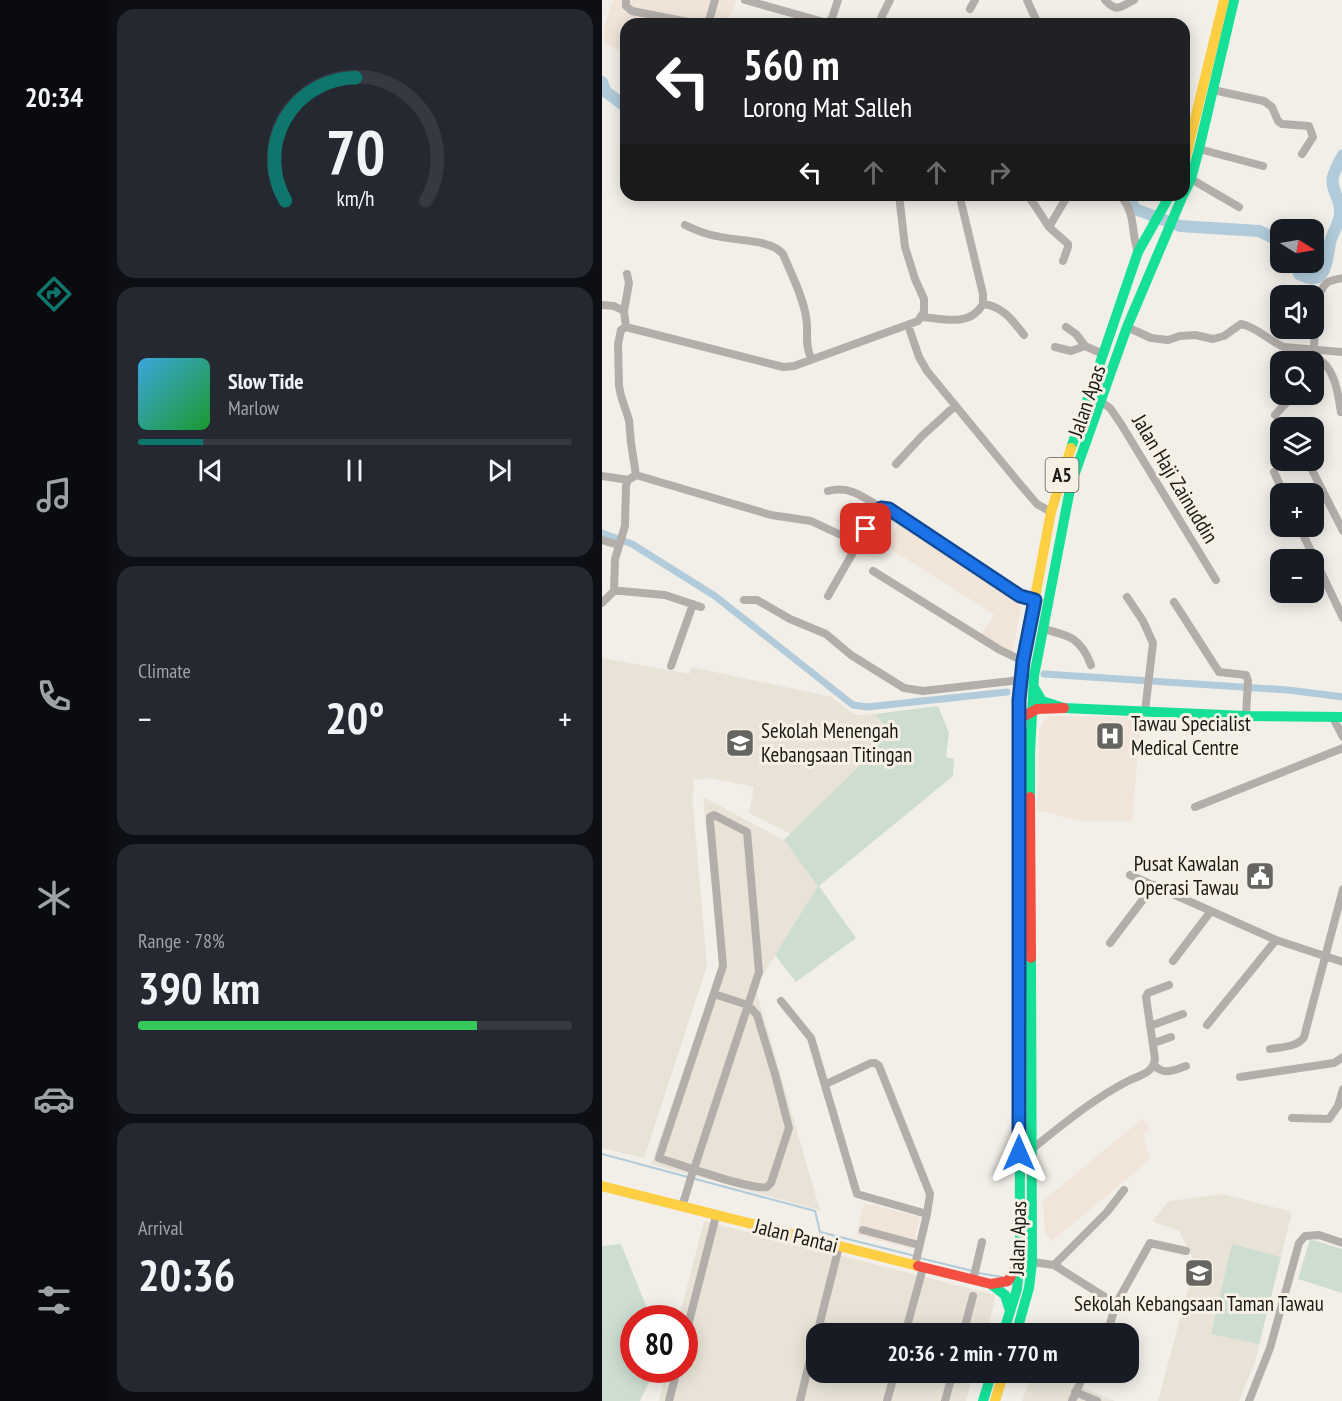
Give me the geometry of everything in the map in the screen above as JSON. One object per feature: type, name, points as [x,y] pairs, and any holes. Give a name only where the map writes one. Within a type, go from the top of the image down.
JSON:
[{"type":"main road","points":[[1190,119],[1224,0]]},
{"type":"main road","name":"Jalan Apas","points":[[1191,179],[1234,0]]},
{"type":"main road","points":[[1190,122],[1201,119],[1212,95]]},
{"type":"main road","name":"Jalan Apas","points":[[1007,1323],[1017,1289],[1020,1260],[1018,730],[1023,661],[1051,512],[1068,456],[1138,252],[1167,201]]},
{"type":"main road","name":"Jalan Apas","points":[[1019,1323],[1029,1288],[1032,1262],[1030,753],[1034,676],[1071,484],[1127,327],[1181,201]]},
{"type":"main road","points":[[1123,296],[1127,295],[1139,271],[1151,269]]},
{"type":"main road","points":[[1043,560],[1048,563],[1052,560],[1056,535],[1062,528]]},
{"type":"main road","points":[[1034,676],[1038,698],[1044,704],[1064,708]]},
{"type":"main road","points":[[1030,753],[1035,724],[1040,716],[1064,708]]},
{"type":"main road","points":[[1018,730],[1024,717],[1031,711],[1064,708],[1246,716],[1337,716]]},
{"type":"main road","name":"Jalan Pantai","points":[[602,1186],[839,1247],[973,1277],[991,1284]]},
{"type":"main road","points":[[991,1284],[1006,1283],[1011,1279],[1020,1260]]},
{"type":"main road","points":[[991,1284],[1006,1295],[1010,1313]]},
{"type":"main road","points":[[983,1401],[989,1383]]},
{"type":"main road","points":[[995,1401],[1001,1383]]},
{"type":"street","points":[[626,0],[626,6],[632,11],[668,18]]},
{"type":"street","points":[[710,18],[715,0]]},
{"type":"street","points":[[745,0],[809,18]]},
{"type":"street","points":[[832,18],[838,0]]},
{"type":"street","points":[[881,18],[890,0]]},
{"type":"street","points":[[970,9],[975,0]]},
{"type":"street","points":[[1027,0],[1035,18]]},
{"type":"street","points":[[1105,0],[1116,9],[1134,0]]},
{"type":"street","points":[[1212,95],[1264,101],[1272,107],[1278,121],[1282,124],[1309,126],[1313,136],[1302,154]]},
{"type":"street","points":[[1199,149],[1263,166]]},
{"type":"street","points":[[1191,179],[1239,207]]},
{"type":"street","points":[[900,201],[905,247],[924,299],[923,317]]},
{"type":"street","points":[[1032,201],[1049,227],[1067,244],[1063,261]]},
{"type":"street","points":[[1049,227],[1067,201]]},
{"type":"street","points":[[1125,201],[1132,213],[1133,239],[1138,252]]},
{"type":"street","points":[[636,475],[630,443],[629,420],[619,386],[618,344],[621,330],[626,327],[692,342],[774,366],[794,366],[908,325],[923,317],[965,320],[983,304],[983,294],[961,202]]},
{"type":"street","points":[[685,225],[712,236],[767,244],[779,249],[783,254],[807,319],[807,351],[811,358]]},
{"type":"street","points":[[626,327],[624,311],[629,284],[627,274]]},
{"type":"street","points":[[1315,351],[1317,305],[1321,292],[1326,283],[1343,278]]},
{"type":"street","points":[[983,304],[991,305],[1002,311],[1024,335]]},
{"type":"street","points":[[602,305],[614,306],[624,311]]},
{"type":"street","points":[[1127,327],[1151,338],[1169,340],[1180,336],[1195,335],[1213,339],[1224,336],[1241,324],[1248,325],[1276,344],[1298,351]]},
{"type":"street","points":[[908,325],[923,364],[955,406],[1024,490],[1044,509],[1051,512]]},
{"type":"street","points":[[1066,327],[1076,334],[1085,346],[1103,354]]},
{"type":"street","points":[[1055,347],[1071,351],[1085,346]]},
{"type":"street","points":[[1324,355],[1343,352]]},
{"type":"street","points":[[1324,363],[1329,367],[1341,412]]},
{"type":"street","name":"Jalan Haji Zainuddin","points":[[1100,401],[1110,408],[1121,424],[1216,580]]},
{"type":"street","points":[[1275,415],[1284,405]]},
{"type":"street","points":[[896,464],[955,406]]},
{"type":"street","points":[[1313,471],[1343,531]]},
{"type":"street","points":[[1274,472],[1279,483]]},
{"type":"street","points":[[602,476],[628,480],[636,475],[771,515],[811,521],[858,543]]},
{"type":"street","points":[[602,603],[614,591],[613,573],[625,526],[625,493],[628,480]]},
{"type":"street","points":[[828,491],[839,488],[848,489],[881,508],[889,509],[1020,596],[1035,600]]},
{"type":"street","points":[[828,596],[874,516],[881,508]]},
{"type":"street","points":[[1305,537],[1343,618]]},
{"type":"street","points":[[602,540],[619,544]]},
{"type":"street","points":[[873,571],[1000,650],[1023,661]]},
{"type":"street","points":[[614,591],[665,595],[697,605],[671,666]]},
{"type":"street","points":[[1127,597],[1143,621],[1153,643],[1154,652],[1148,674],[1145,711]]},
{"type":"street","points":[[744,600],[757,600],[790,620],[826,634],[851,655],[904,688],[923,691],[1021,680]]},
{"type":"street","points":[[1174,602],[1219,672],[1246,675],[1248,681],[1246,716]]},
{"type":"street","points":[[1043,629],[1065,634],[1074,639],[1085,648],[1091,665]]},
{"type":"street","points":[[1337,716],[1343,737]]},
{"type":"street","points":[[1194,807],[1343,748]]},
{"type":"street","points":[[682,1207],[693,1171],[748,1005],[759,972],[760,961],[747,832],[714,815],[710,817],[710,821],[723,966],[659,1158],[693,1171],[756,1188],[767,1187],[771,1183],[788,1135],[788,1120],[756,1014],[748,1005],[714,994]]},
{"type":"street","points":[[1130,875],[1276,939],[1343,962]]},
{"type":"street","points":[[1110,943],[1154,885]]},
{"type":"street","points":[[1270,1049],[1302,1041],[1343,889]]},
{"type":"street","points":[[1173,961],[1211,911]]},
{"type":"street","points":[[1207,1026],[1276,939]]},
{"type":"street","points":[[1032,1149],[1084,1109],[1126,1081],[1150,1071],[1154,1065],[1154,1043],[1146,997],[1148,993],[1169,985]]},
{"type":"street","points":[[781,1001],[811,1038],[857,1194],[927,1214]]},
{"type":"street","points":[[1150,1026],[1183,1014]]},
{"type":"street","points":[[1154,1043],[1171,1037]]},
{"type":"street","points":[[1240,1077],[1334,1063],[1343,1057]]},
{"type":"street","points":[[826,1084],[871,1063],[879,1066],[930,1194],[907,1323]]},
{"type":"street","points":[[1154,1065],[1167,1072],[1186,1066]]},
{"type":"street","points":[[1292,1118],[1329,1119],[1338,1106],[1343,1089]]},
{"type":"street","points":[[1054,1265],[1093,1227],[1124,1190]]},
{"type":"street","points":[[693,1305],[716,1216]]},
{"type":"street","points":[[863,1230],[919,1248]]},
{"type":"street","points":[[1249,1401],[1270,1348],[1299,1243],[1305,1236],[1319,1235],[1343,1243]]},
{"type":"street","points":[[973,1277],[982,1242]]},
{"type":"street","points":[[1110,1323],[1116,1304],[1150,1243],[1186,1251]]},
{"type":"street","points":[[820,1323],[839,1247]]},
{"type":"street","points":[[1032,1262],[1054,1265],[1116,1304]]},
{"type":"street","points":[[966,1323],[972,1296]]},
{"type":"street","points":[[800,1401],[806,1377]]},
{"type":"street","points":[[669,1401],[674,1383]]},
{"type":"street","points":[[887,1401],[892,1383]]},
{"type":"street","points":[[945,1401],[950,1383]]},
{"type":"street","points":[[1072,1401],[1080,1383]]},
{"type":"street","points":[[1075,1392],[1097,1401]]},
{"type":"shaded area","points":[[613,0],[736,0],[729,18],[620,18],[620,51],[604,44],[604,26]]},
{"type":"shaded area","points":[[904,516],[1024,594],[1012,654],[981,635],[994,614],[884,545]]},
{"type":"shaded area","points":[[602,658],[689,674],[691,667],[832,697],[852,713],[875,714],[888,729],[867,758],[791,834],[749,813],[754,787],[710,778],[693,780],[694,794],[692,794],[707,966],[644,1158],[602,1148]]},
{"type":"shaded area","points":[[1049,716],[1141,717],[1132,821],[1080,821],[1037,810],[1039,731]]},
{"type":"shaded area","points":[[703,797],[784,840],[819,886],[755,987],[820,1210],[651,1164],[720,964]]},
{"type":"shaded area","points":[[1142,1119],[1150,1129],[1143,1135],[1150,1160],[1052,1241],[1045,1233],[1043,1201]]},
{"type":"shaded area","points":[[1223,1194],[1292,1212],[1255,1362],[1239,1401],[1158,1401],[1195,1262],[1179,1231],[1152,1221],[1169,1201]]},
{"type":"shaded area","points":[[864,1203],[920,1217],[913,1249],[856,1235]]},
{"type":"shaded area","points":[[704,1221],[995,1295],[989,1323],[806,1323],[806,1383],[971,1383],[966,1401],[659,1401],[663,1383],[698,1383],[698,1305],[682,1305]]},
{"type":"shaded area","points":[[1029,1383],[1072,1383],[1115,1401],[1022,1401]]},
{"type":"green space","points":[[938,706],[949,733],[946,757],[954,759],[953,776],[819,886],[856,938],[796,982],[775,955],[818,886],[784,840],[867,758],[888,729],[875,714]]},
{"type":"green space","points":[[1310,1239],[1342,1249],[1342,1293],[1298,1279]]},
{"type":"green space","points":[[621,1244],[646,1305],[620,1305],[620,1383],[649,1383],[640,1401],[602,1401],[602,1246]]},
{"type":"green space","points":[[1232,1244],[1281,1257],[1259,1344],[1211,1334]]},
{"type":"waterway","points":[[602,82],[605,91],[620,102]]},
{"type":"waterway","points":[[1324,269],[1331,239],[1340,216],[1333,177],[1343,155]]},
{"type":"waterway","points":[[1131,201],[1135,209],[1180,226],[1259,231],[1270,236]]},
{"type":"waterway","points":[[1299,273],[1309,278],[1316,278],[1322,273]]},
{"type":"waterway","points":[[602,533],[632,544],[715,596],[853,705],[867,707],[1007,692]]},
{"type":"waterway","points":[[1044,674],[1288,690],[1343,697]]},
{"type":"waterway","points":[[602,1154],[815,1211],[820,1232],[915,1256]]},
{"type":"waterway","points":[[920,1258],[973,1271]]},
{"type":"waterway","points":[[978,1273],[1002,1277]]},
{"type":"traffic: fast","points":[[1190,181],[1234,0]]},
{"type":"traffic: fast","points":[[1071,448],[1138,252],[1167,201]]},
{"type":"traffic: fast","points":[[1030,797],[1034,676],[1071,484],[1127,327],[1180,201]]},
{"type":"traffic: fast","points":[[1035,689],[1042,701],[1064,708],[1246,716],[1343,717]]},
{"type":"traffic: fast","points":[[1006,1323],[1017,1289],[1020,1260],[1019,698]]},
{"type":"traffic: fast","points":[[1019,1323],[1029,1288],[1032,1262],[1031,958]]},
{"type":"traffic: fast","points":[[991,1284],[1005,1295],[1010,1311]]},
{"type":"traffic: fast","points":[[983,1401],[989,1383]]},
{"type":"traffic: slow","points":[[1190,139],[1224,0]]},
{"type":"traffic: slow","points":[[1019,698],[1023,661],[1051,512],[1071,448]]},
{"type":"traffic: slow","points":[[602,1186],[918,1266]]},
{"type":"traffic: slow","points":[[995,1401],[1001,1383]]},
{"type":"traffic: jam","points":[[1026,715],[1037,709],[1064,708]]},
{"type":"traffic: jam","points":[[1030,797],[1031,958]]},
{"type":"traffic: jam","points":[[918,1266],[991,1284],[1008,1281],[1017,1266]]},
{"type":"place","name":"Tawau Specialist Medical Centre","points":[[1110,736]]},
{"type":"place","name":"Sekolah Menengah Kebangsaan Titingan","points":[[740,743]]},
{"type":"place","name":"Pusat Kawalan Operasi Tawau","points":[[1260,876]]},
{"type":"place","name":"Sekolah Kebangsaan Taman Tawau","points":[[1199,1273]]},
{"type":"route","points":[[866,529],[881,508],[889,509],[1020,596],[1035,600],[1023,661],[1019,700],[1019,1153]]}]
